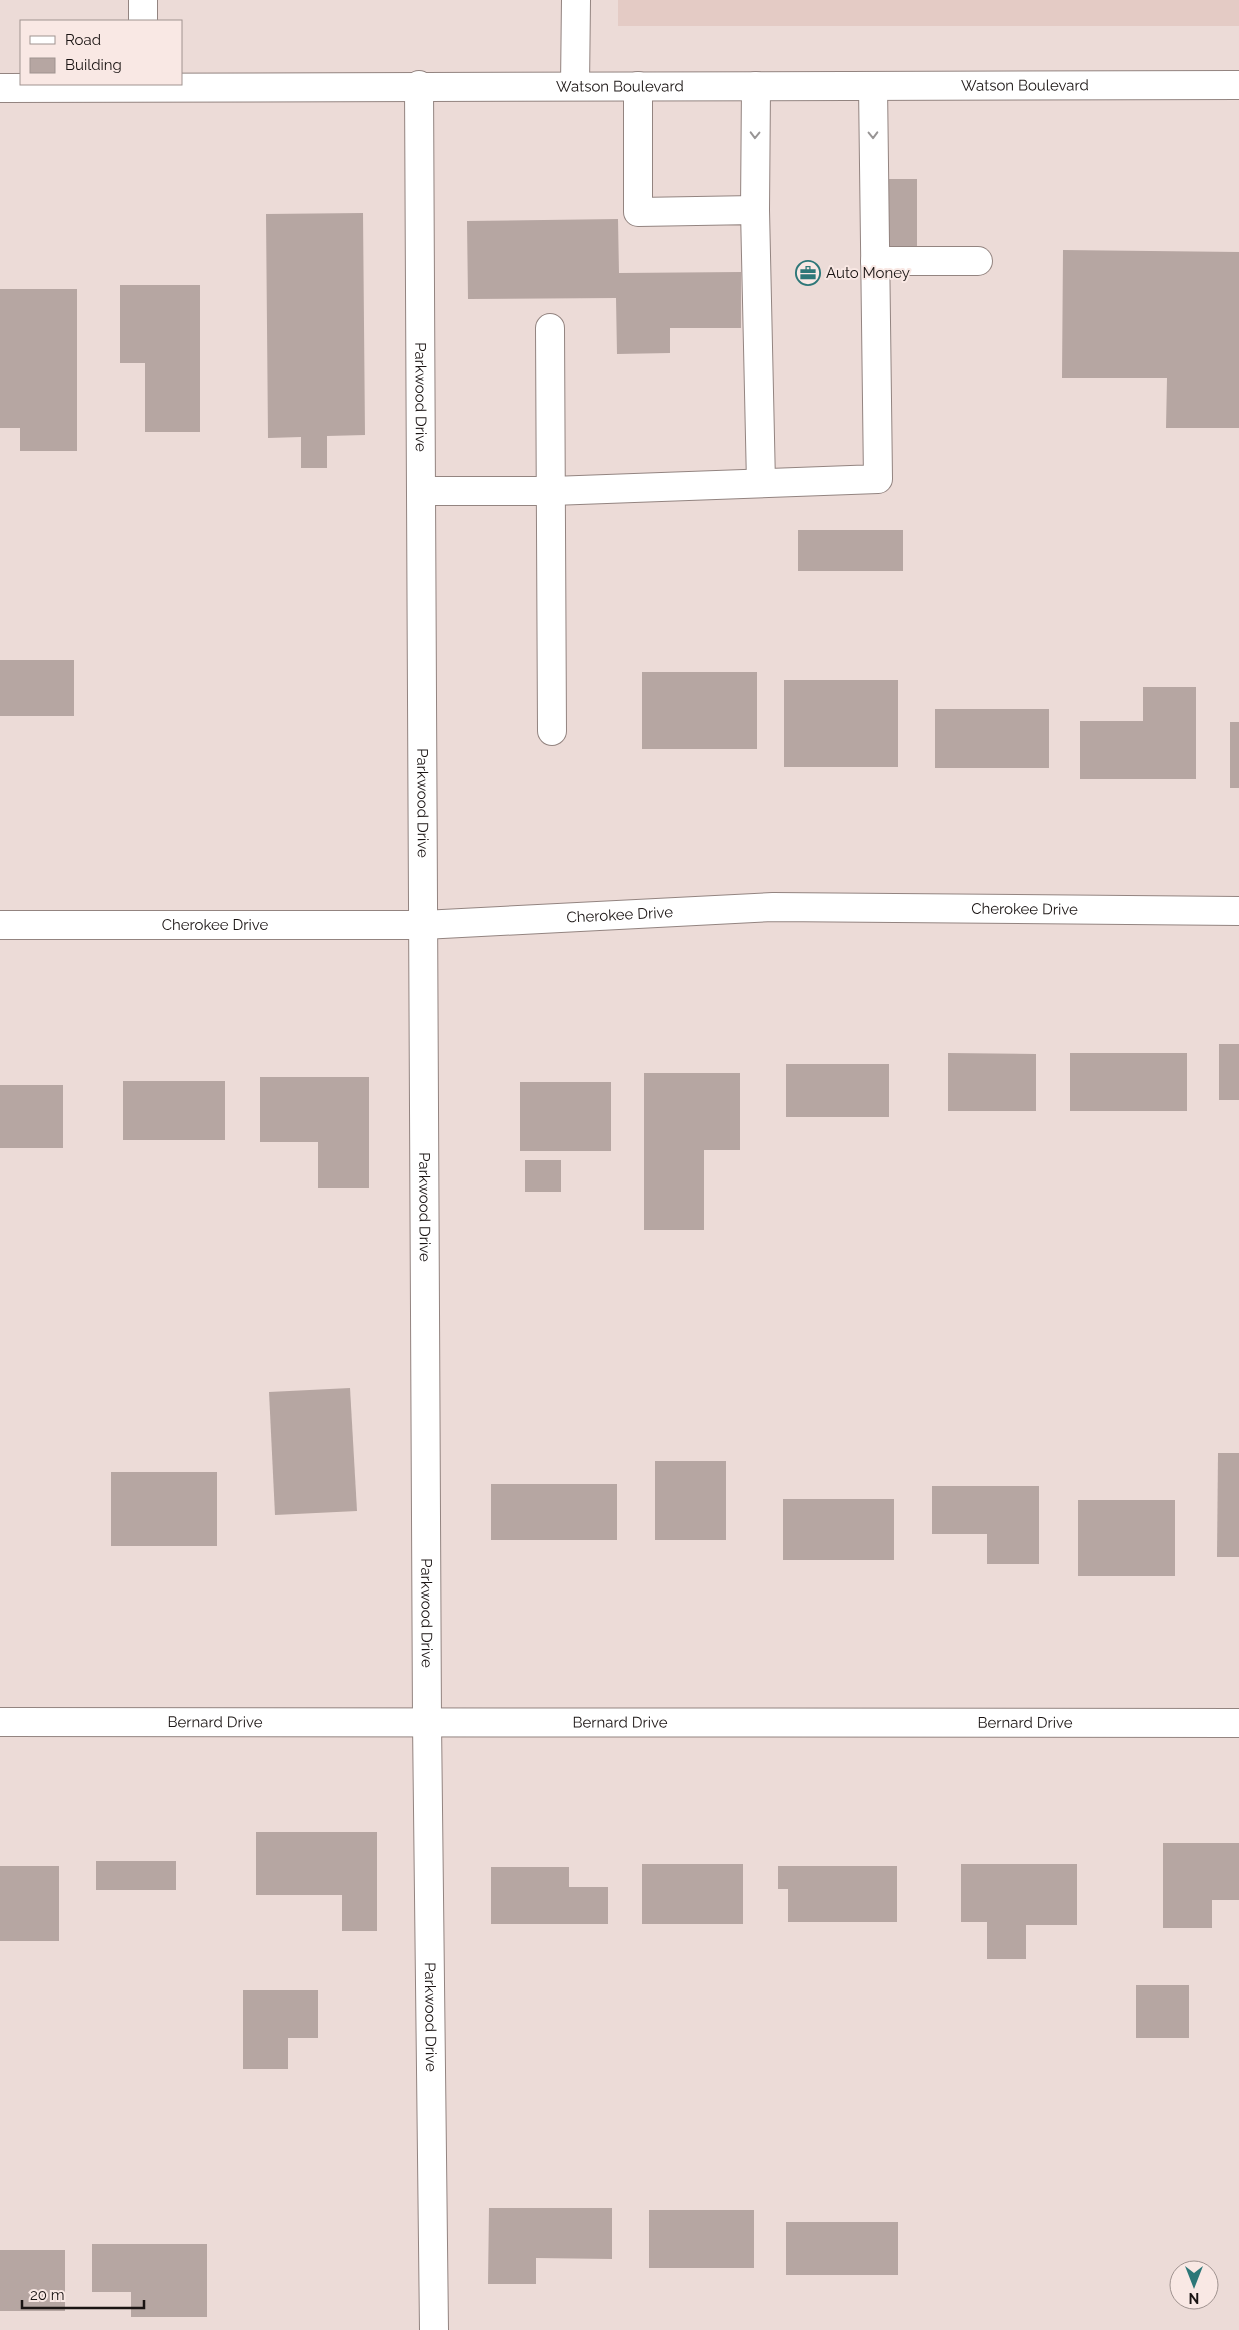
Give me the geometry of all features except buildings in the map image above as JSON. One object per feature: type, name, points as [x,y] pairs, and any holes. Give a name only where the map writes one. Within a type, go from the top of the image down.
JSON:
[{"type":"street","points":[[144,0],[144,20]]},
{"type":"street","points":[[575,86],[576,0]]},
{"type":"street","name":"Watson Boulevard","points":[[0,88],[419,85],[1239,85]]},
{"type":"street","name":"Parkwood Drive","points":[[419,85],[427,1722],[434,2330]]},
{"type":"street","points":[[638,86],[638,212],[754,210]]},
{"type":"street","points":[[756,86],[754,210],[761,483]]},
{"type":"street","points":[[421,491],[552,492],[878,479],[873,86]]},
{"type":"street","points":[[875,261],[978,261]]},
{"type":"street","points":[[550,328],[552,731]]},
{"type":"street","name":"Cherokee Drive","points":[[0,926],[423,925],[773,907],[1239,911]]},
{"type":"street","name":"Bernard Drive","points":[[0,1722],[1239,1722]]},
{"type":"shaded area","points":[[618,0],[1239,0],[1239,26],[618,26]]},
{"type":"place","name":"Auto Money","points":[[808,273]]}]
